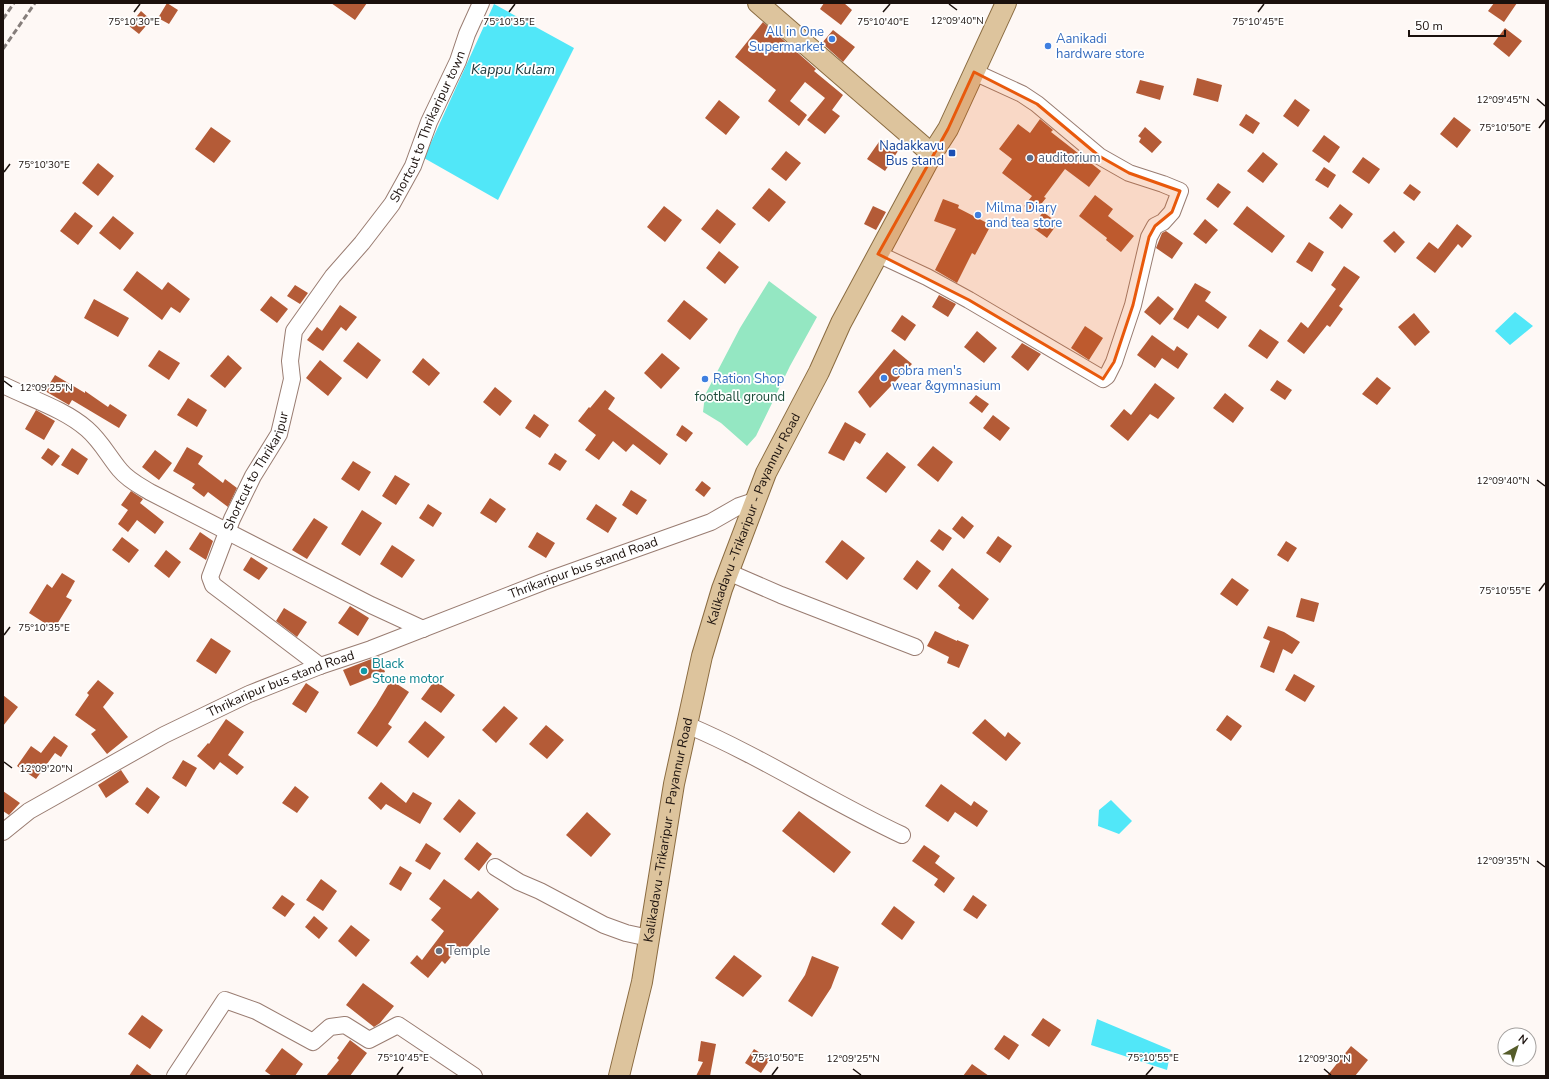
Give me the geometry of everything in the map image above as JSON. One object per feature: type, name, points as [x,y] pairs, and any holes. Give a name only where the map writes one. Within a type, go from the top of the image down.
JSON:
[{"type":"main road","points":[[758,3],[932,154]]},
{"type":"main road","name":"Kalikadavu -Trikaripur - Payannur Road","points":[[619,1076],[642,982],[674,784],[702,656],[728,572],[766,472],[819,372],[841,323],[932,154],[948,129],[1006,3]]},
{"type":"street","name":"Shortcut to Thrikaripur town","points":[[362,243],[392,204],[413,166],[429,122],[458,62],[467,34],[481,3]]},
{"type":"street","points":[[878,254],[927,277],[969,300],[1103,379],[1107,376],[1114,362],[1133,305],[1149,237],[1155,226],[1164,222],[1172,212],[1180,191],[1123,170],[1099,156],[1037,104],[1022,94],[974,72]]},
{"type":"street","name":"Shortcut to Thrikaripur","points":[[320,666],[213,585],[210,577],[227,532],[254,476],[279,434],[292,378],[290,361],[294,331],[333,276],[362,243]]},
{"type":"street","points":[[3,385],[59,411],[86,428],[96,437],[120,470],[144,489],[371,605],[423,629]]},
{"type":"street","name":"Thrikaripur bus stand Road","points":[[3,832],[29,811],[164,735],[249,694],[320,666],[371,649],[543,582],[711,522],[739,506],[754,501]]},
{"type":"street","points":[[728,572],[788,598],[915,647]]},
{"type":"street","points":[[687,725],[720,739],[860,815],[902,835]]},
{"type":"street","points":[[495,867],[519,882],[540,891],[604,925],[626,933],[649,938]]},
{"type":"street","points":[[175,1076],[225,1000],[256,1011],[313,1042],[330,1027],[345,1025],[369,1040],[398,1025],[474,1076]]},
{"type":"highlighted area","points":[[974,72],[1037,104],[1099,156],[1129,173],[1180,191],[1172,212],[1155,226],[1149,237],[1133,305],[1114,362],[1103,379],[969,300],[878,254],[948,129]]},
{"type":"green space","name":"football ground","points":[[769,281],[817,317],[790,366],[756,436],[747,446],[721,423],[703,412],[705,395],[740,328]]},
{"type":"water","name":"Kappu Kulam","points":[[494,4],[574,48],[498,200],[424,158]]},
{"type":"water","points":[[1515,312],[1533,326],[1510,345],[1495,331]]},
{"type":"water","points":[[1111,800],[1132,821],[1119,834],[1098,826],[1099,810]]},
{"type":"water","points":[[1097,1019],[1171,1050],[1167,1070],[1091,1045]]},
{"type":"building","points":[[167,3],[178,10],[169,24],[158,18]]},
{"type":"building","points":[[331,3],[367,3],[355,20]]},
{"type":"building","points":[[824,3],[844,3],[852,10],[841,25],[820,9]]},
{"type":"building","points":[[1494,3],[1517,3],[1504,22],[1488,11]]},
{"type":"building","points":[[141,11],[151,20],[139,34],[129,26]]},
{"type":"building","points":[[763,22],[816,69],[814,71],[843,95],[832,110],[840,116],[825,134],[807,120],[825,98],[805,82],[790,101],[807,115],[799,126],[768,101],[776,90],[735,57]]},
{"type":"building","points":[[1505,28],[1522,41],[1509,57],[1493,44]]},
{"type":"building","points":[[833,30],[855,47],[843,62],[822,43]]},
{"type":"building","points":[[1197,78],[1222,85],[1218,102],[1193,95]]},
{"type":"building","points":[[1140,80],[1164,86],[1160,100],[1136,93]]},
{"type":"building","points":[[1295,99],[1310,110],[1298,127],[1283,116]]},
{"type":"building","points":[[719,100],[740,117],[726,135],[705,118]]},
{"type":"building","points":[[1246,114],[1260,123],[1253,134],[1239,125]]},
{"type":"building","points":[[1454,117],[1471,130],[1457,148],[1440,134]]},
{"type":"building","points":[[1040,119],[1053,130],[1051,132],[1101,171],[1089,187],[1065,169],[1034,213],[1024,206],[1032,196],[1002,173],[1012,159],[999,149],[1018,124],[1030,133]]},
{"type":"building","points":[[211,127],[231,141],[214,163],[195,149]]},
{"type":"building","points":[[1145,127],[1162,142],[1152,153],[1139,142],[1141,138],[1138,136]]},
{"type":"building","points":[[1324,135],[1340,147],[1329,163],[1312,151]]},
{"type":"building","points":[[881,139],[898,151],[885,171],[867,159]]},
{"type":"building","points":[[786,151],[801,163],[786,181],[771,169]]},
{"type":"building","points":[[1263,152],[1278,164],[1263,183],[1247,171]]},
{"type":"building","points":[[1363,157],[1380,169],[1369,184],[1352,172]]},
{"type":"building","points":[[98,163],[114,176],[98,196],[82,183]]},
{"type":"building","points":[[1324,167],[1336,175],[1328,188],[1315,180]]},
{"type":"building","points":[[1218,183],[1231,192],[1218,208],[1206,199]]},
{"type":"building","points":[[1410,184],[1421,192],[1414,201],[1403,193]]},
{"type":"building","points":[[769,188],[786,202],[769,222],[752,208]]},
{"type":"building","points":[[1095,195],[1113,209],[1108,216],[1134,236],[1121,252],[1106,240],[1107,238],[1079,216]]},
{"type":"building","points":[[943,199],[959,205],[958,208],[991,225],[975,255],[972,253],[957,283],[935,270],[956,229],[934,221]]},
{"type":"building","points":[[1340,204],[1353,214],[1342,229],[1329,218]]},
{"type":"building","points":[[664,206],[682,220],[665,242],[647,227]]},
{"type":"building","points":[[873,206],[886,212],[876,230],[864,224]]},
{"type":"building","points":[[1247,206],[1285,236],[1272,253],[1233,224]]},
{"type":"building","points":[[717,209],[736,224],[720,244],[701,229]]},
{"type":"building","points":[[75,212],[93,226],[78,245],[60,231]]},
{"type":"building","points":[[1043,212],[1058,223],[1047,238],[1032,227]]},
{"type":"building","points":[[113,216],[134,233],[120,250],[99,233]]},
{"type":"building","points":[[1205,219],[1218,230],[1206,244],[1193,234]]},
{"type":"building","points":[[1457,224],[1472,236],[1462,248],[1458,244],[1435,273],[1416,258],[1429,242],[1438,249]]},
{"type":"building","points":[[1166,231],[1183,243],[1172,259],[1156,248],[1162,233]]},
{"type":"building","points":[[1394,231],[1405,242],[1395,253],[1383,241]]},
{"type":"building","points":[[1309,242],[1324,252],[1312,272],[1296,262]]},
{"type":"building","points":[[719,251],[739,267],[725,284],[706,268]]},
{"type":"building","points":[[1344,266],[1360,277],[1339,306],[1343,309],[1330,327],[1327,325],[1304,354],[1287,341],[1301,322],[1308,328],[1336,289],[1331,285]]},
{"type":"building","points":[[137,271],[162,290],[168,282],[190,299],[180,313],[171,307],[162,320],[123,290]]},
{"type":"building","points":[[1195,283],[1211,292],[1205,301],[1227,317],[1218,329],[1198,315],[1188,329],[1173,319]]},
{"type":"building","points":[[295,285],[308,293],[300,304],[287,296]]},
{"type":"building","points":[[939,295],[956,304],[948,317],[932,307]]},
{"type":"building","points":[[271,296],[288,309],[277,323],[260,310]]},
{"type":"building","points":[[1158,296],[1174,309],[1160,325],[1144,312]]},
{"type":"building","points":[[94,299],[129,318],[118,337],[84,318]]},
{"type":"building","points":[[684,300],[708,319],[690,340],[667,321]]},
{"type":"building","points":[[340,305],[357,317],[346,331],[341,327],[323,351],[307,340],[317,327],[322,331]]},
{"type":"building","points":[[1414,313],[1430,332],[1415,346],[1398,327]]},
{"type":"building","points":[[902,315],[916,325],[905,341],[891,331]]},
{"type":"building","points":[[1085,326],[1103,338],[1089,360],[1071,348]]},
{"type":"building","points":[[1260,329],[1279,342],[1267,359],[1248,346]]},
{"type":"building","points":[[977,331],[997,348],[984,363],[964,347]]},
{"type":"building","points":[[1152,335],[1174,351],[1177,346],[1188,354],[1178,369],[1162,358],[1155,368],[1137,355]]},
{"type":"building","points":[[358,342],[381,360],[367,379],[343,361]]},
{"type":"building","points":[[1022,343],[1041,354],[1028,371],[1011,357]]},
{"type":"building","name":"cobra men's wear &gymnasium","points":[[894,349],[912,364],[870,408],[858,392]]},
{"type":"building","points":[[159,350],[180,363],[169,380],[148,366]]},
{"type":"building","points":[[662,353],[680,368],[661,389],[644,373]]},
{"type":"building","points":[[228,355],[242,368],[225,388],[210,376]]},
{"type":"building","points":[[423,358],[440,373],[429,386],[412,372]]},
{"type":"building","points":[[320,360],[342,378],[328,396],[306,378]]},
{"type":"building","points":[[55,375],[85,393],[85,391],[108,407],[110,404],[127,415],[119,428],[72,400],[69,405],[45,391]]},
{"type":"building","points":[[1377,377],[1391,388],[1377,405],[1362,394]]},
{"type":"building","points":[[1277,380],[1292,390],[1285,400],[1270,390]]},
{"type":"building","points":[[1155,383],[1175,398],[1158,419],[1150,414],[1128,441],[1110,426],[1124,409],[1131,415]]},
{"type":"building","points":[[495,387],[512,401],[500,416],[483,402]]},
{"type":"building","points":[[605,390],[615,398],[608,409],[668,454],[660,465],[633,444],[626,452],[613,441],[599,460],[585,450],[596,435],[578,421]]},
{"type":"building","points":[[1225,393],[1244,408],[1233,423],[1213,408]]},
{"type":"building","points":[[976,395],[989,404],[982,413],[969,403]]},
{"type":"building","points":[[188,398],[207,410],[197,427],[177,415]]},
{"type":"building","points":[[36,410],[55,421],[44,440],[25,429]]},
{"type":"building","points":[[534,414],[549,425],[540,438],[525,428]]},
{"type":"building","points":[[993,415],[1010,428],[1000,441],[983,428]]},
{"type":"building","points":[[845,422],[866,434],[860,444],[855,441],[844,461],[828,453]]},
{"type":"building","points":[[682,425],[693,433],[686,442],[676,435]]},
{"type":"building","points":[[933,446],[953,462],[938,482],[917,465]]},
{"type":"building","points":[[187,447],[203,456],[198,464],[223,483],[225,479],[237,488],[228,507],[208,492],[204,497],[192,488],[195,484],[173,471]]},
{"type":"building","points":[[48,448],[60,456],[52,466],[41,458]]},
{"type":"building","points":[[72,448],[88,459],[78,475],[61,465]]},
{"type":"building","points":[[155,450],[172,463],[159,480],[142,467]]},
{"type":"building","points":[[887,452],[906,467],[886,493],[866,478]]},
{"type":"building","points":[[555,453],[567,461],[560,471],[548,464]]},
{"type":"building","points":[[353,461],[371,472],[359,491],[341,479]]},
{"type":"building","points":[[395,475],[410,484],[396,505],[382,496]]},
{"type":"building","points":[[702,481],[711,488],[704,497],[695,490]]},
{"type":"building","points":[[631,490],[647,500],[637,515],[622,505]]},
{"type":"building","points":[[131,491],[143,499],[140,503],[164,522],[155,534],[137,520],[128,532],[118,524],[128,510],[121,505]]},
{"type":"building","points":[[490,498],[506,509],[496,523],[480,513]]},
{"type":"building","points":[[428,504],[442,513],[433,527],[419,518]]},
{"type":"building","points":[[596,504],[617,518],[608,533],[586,519]]},
{"type":"building","points":[[362,510],[382,523],[360,556],[341,544]]},
{"type":"building","points":[[962,516],[974,526],[964,539],[952,529]]},
{"type":"building","points":[[314,518],[328,527],[307,559],[292,550]]},
{"type":"building","points":[[939,529],[952,538],[943,551],[930,541]]},
{"type":"building","points":[[200,532],[213,541],[206,560],[189,549]]},
{"type":"building","points":[[537,532],[555,543],[546,558],[528,547]]},
{"type":"building","points":[[998,536],[1012,546],[1000,563],[986,553]]},
{"type":"building","points":[[122,537],[139,550],[129,563],[112,550]]},
{"type":"building","points":[[842,540],[865,558],[847,580],[825,562]]},
{"type":"building","points":[[1286,541],[1297,548],[1288,562],[1277,555]]},
{"type":"building","points":[[392,545],[415,560],[402,578],[380,564]]},
{"type":"building","points":[[166,550],[181,562],[169,578],[154,566]]},
{"type":"building","points":[[251,557],[268,568],[259,580],[243,570]]},
{"type":"building","points":[[917,560],[931,571],[917,590],[903,579]]},
{"type":"building","points":[[952,568],[989,599],[973,620],[958,608],[960,605],[938,586]]},
{"type":"building","points":[[62,573],[75,581],[66,597],[72,600],[54,629],[29,613],[47,584],[52,588]]},
{"type":"building","points":[[1232,578],[1249,590],[1237,606],[1220,594]]},
{"type":"building","points":[[1301,598],[1319,603],[1314,622],[1296,617]]},
{"type":"building","points":[[350,606],[369,618],[358,636],[338,623]]},
{"type":"building","points":[[284,608],[307,622],[297,637],[276,621]]},
{"type":"building","points":[[1268,626],[1284,632],[1300,642],[1292,654],[1283,649],[1274,673],[1260,667],[1270,641],[1263,638]]},
{"type":"building","points":[[935,631],[969,645],[959,668],[947,663],[949,657],[927,646]]},
{"type":"building","points":[[211,638],[231,651],[216,674],[196,661]]},
{"type":"building","name":"Black Stone motor","points":[[379,656],[385,672],[350,686],[343,670]]},
{"type":"building","points":[[1294,674],[1315,686],[1305,702],[1285,690]]},
{"type":"building","points":[[98,680],[114,693],[103,707],[128,737],[107,754],[91,734],[96,730],[75,715],[89,695],[87,693]]},
{"type":"building","points":[[391,680],[409,692],[388,724],[392,727],[377,747],[357,733]]},
{"type":"building","points":[[435,680],[455,695],[441,713],[421,699]]},
{"type":"building","points":[[306,683],[319,692],[306,713],[292,704]]},
{"type":"building","points":[[3,695],[18,707],[3,726]]},
{"type":"building","points":[[504,706],[518,718],[496,743],[482,730]]},
{"type":"building","points":[[1227,715],[1242,726],[1231,741],[1216,730]]},
{"type":"building","points":[[226,719],[244,732],[228,755],[244,767],[237,775],[220,762],[214,770],[197,756],[208,743],[209,744]]},
{"type":"building","points":[[985,719],[1005,737],[1008,732],[1021,743],[1006,761],[972,733]]},
{"type":"building","points":[[425,721],[445,737],[428,758],[408,742]]},
{"type":"building","points":[[546,725],[564,740],[547,759],[529,744]]},
{"type":"building","points":[[54,736],[68,746],[61,757],[55,753],[36,779],[17,766],[31,746],[41,753]]},
{"type":"building","points":[[183,760],[197,768],[186,787],[172,778]]},
{"type":"building","points":[[121,770],[129,782],[106,798],[98,785]]},
{"type":"building","points":[[381,782],[406,803],[413,792],[432,803],[420,824],[386,804],[381,810],[368,798]]},
{"type":"building","points":[[941,784],[971,806],[974,801],[988,811],[977,827],[955,812],[948,822],[925,806]]},
{"type":"building","points":[[295,786],[309,797],[297,813],[282,803]]},
{"type":"building","points":[[147,787],[160,797],[148,814],[135,804]]},
{"type":"building","points":[[3,791],[20,803],[9,815],[3,811]]},
{"type":"building","points":[[459,799],[476,813],[460,833],[443,819]]},
{"type":"building","points":[[799,811],[851,852],[834,873],[782,831]]},
{"type":"building","points":[[587,812],[611,834],[591,857],[566,835]]},
{"type":"building","points":[[477,842],[492,854],[479,871],[464,859]]},
{"type":"building","points":[[426,843],[441,853],[430,870],[415,861]]},
{"type":"building","points":[[924,845],[940,856],[935,863],[955,878],[944,893],[934,885],[938,879],[912,861]]},
{"type":"building","points":[[400,866],[412,873],[401,891],[389,884]]},
{"type":"building","points":[[321,879],[337,891],[323,911],[306,900]]},
{"type":"building","points":[[444,879],[471,899],[478,891],[499,909],[464,951],[459,947],[445,964],[442,961],[428,978],[410,963],[417,955],[422,960],[444,931],[431,920],[441,908],[429,899]]},
{"type":"building","points":[[282,895],[295,904],[285,917],[272,908]]},
{"type":"building","points":[[973,895],[987,905],[977,919],[963,910]]},
{"type":"building","points":[[894,906],[915,922],[902,940],[881,924]]},
{"type":"building","points":[[314,916],[328,928],[319,939],[305,927]]},
{"type":"building","points":[[351,925],[370,940],[356,957],[338,941]]},
{"type":"building","points":[[734,955],[762,976],[743,997],[715,978]]},
{"type":"building","points":[[812,956],[839,967],[831,988],[812,1017],[788,1001],[805,975]]},
{"type":"building","points":[[363,983],[394,1006],[380,1023],[374,1027],[346,1005]]},
{"type":"building","points":[[142,1015],[163,1030],[150,1049],[128,1034]]},
{"type":"building","points":[[1043,1018],[1061,1030],[1049,1047],[1031,1035]]},
{"type":"building","points":[[1004,1035],[1019,1045],[1009,1060],[994,1049]]},
{"type":"building","points":[[350,1040],[367,1053],[350,1076],[326,1076],[339,1060],[337,1058]]},
{"type":"building","points":[[701,1041],[716,1044],[710,1076],[696,1076],[703,1062],[698,1061]]},
{"type":"building","points":[[1351,1046],[1368,1060],[1355,1076],[1327,1076]]},
{"type":"building","points":[[282,1048],[303,1064],[295,1076],[272,1076],[265,1071]]},
{"type":"building","points":[[754,1049],[770,1059],[761,1073],[745,1063]]},
{"type":"building","points":[[137,1064],[153,1076],[129,1076]]},
{"type":"building","points":[[972,1064],[989,1076],[963,1076]]},
{"type":"railway","points":[[3,19],[14,3]]},
{"type":"railway","points":[[3,49],[35,3]]},
{"type":"place","name":"All in One Supermarket","points":[[832,39]]},
{"type":"place","name":"Aanikadi hardware store","points":[[1048,46]]},
{"type":"place","name":"Nadakkavu Bus stand","points":[[952,153]]},
{"type":"place","name":"auditorium","points":[[1030,158]]},
{"type":"place","name":"Milma Diary and tea store","points":[[978,215]]},
{"type":"place","name":"cobra men's wear &gymnasium","points":[[884,378]]},
{"type":"place","name":"Ration Shop","points":[[705,379]]},
{"type":"place","name":"Black Stone motor","points":[[364,671]]},
{"type":"place","name":"Temple","points":[[439,951]]}]
